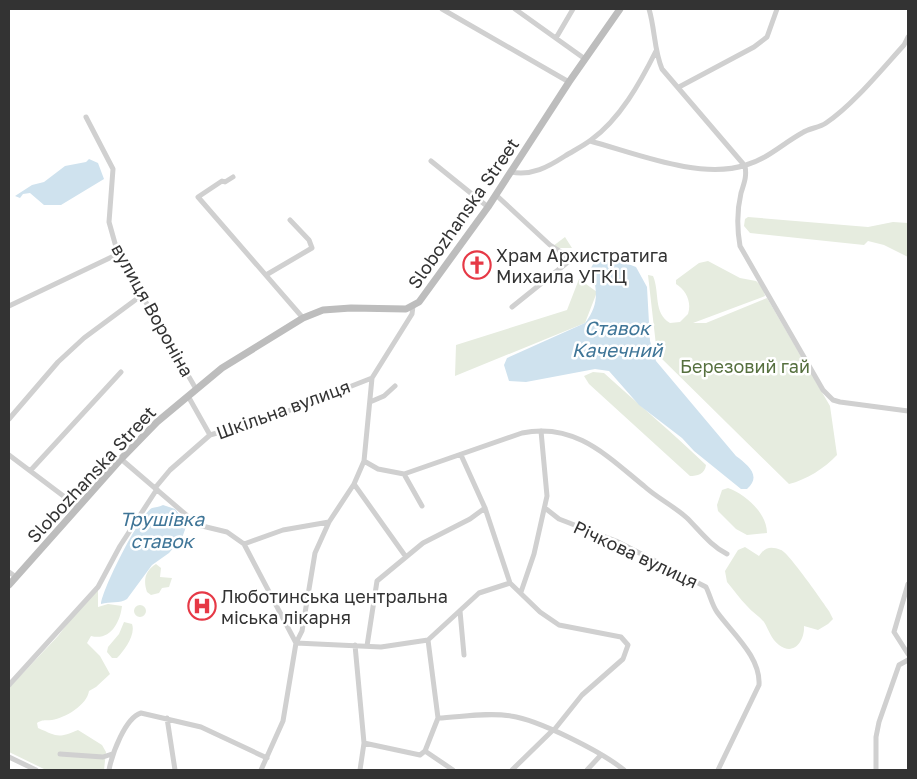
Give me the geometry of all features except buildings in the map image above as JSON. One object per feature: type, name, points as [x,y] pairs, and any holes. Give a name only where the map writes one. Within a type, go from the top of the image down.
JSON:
[{"type":"street","points":[[442,9],[569,82]]},
{"type":"street","points":[[515,9],[585,59]]},
{"type":"street","points":[[556,38],[573,9]]},
{"type":"street","name":"Slobozhanska Street","points":[[9,585],[121,459],[157,422],[222,368],[303,318],[323,310],[337,308],[400,309],[413,306],[420,300],[488,207],[569,82],[620,9]]},
{"type":"street","points":[[649,9],[656,40],[656,51],[662,69],[745,166],[747,177],[741,194],[738,219],[740,246],[823,390],[833,400],[840,402],[908,411]]},
{"type":"street","points":[[679,87],[754,48],[767,37],[777,9]]},
{"type":"street","points":[[590,141],[668,163],[703,168],[745,166],[775,153],[802,132],[826,124],[864,88],[904,45],[908,37]]},
{"type":"street","points":[[511,172],[532,173],[550,166],[590,141],[617,115],[645,72],[656,51]]},
{"type":"street","points":[[645,72],[651,67],[662,69]]},
{"type":"street","name":"вулиця Вороніна","points":[[86,118],[113,169],[109,222],[118,254],[196,390]]},
{"type":"street","points":[[431,161],[488,207]]},
{"type":"street","points":[[233,177],[198,197],[303,318]]},
{"type":"street","points":[[496,195],[550,245],[566,255],[568,262],[512,307]]},
{"type":"street","points":[[266,275],[312,248],[309,240],[290,220]]},
{"type":"street","points":[[9,306],[118,254]]},
{"type":"street","points":[[9,419],[64,356],[84,338],[142,294]]},
{"type":"street","points":[[261,770],[283,721],[296,643],[302,631],[315,553],[329,522],[354,484],[364,461],[372,378],[412,314],[413,306]]},
{"type":"street","points":[[30,471],[121,372]]},
{"type":"street","name":"Шкільна вулиця","points":[[9,684],[98,587],[120,546],[156,488],[170,470],[210,435],[270,418],[372,378]]},
{"type":"street","points":[[370,402],[384,396],[395,386]]},
{"type":"street","points":[[188,396],[210,435]]},
{"type":"street","points":[[364,461],[378,468],[404,474],[511,436],[541,430],[590,443],[685,516],[708,540],[727,554]]},
{"type":"street","points":[[521,592],[534,554],[548,489],[541,430]]},
{"type":"street","points":[[9,455],[78,507]]},
{"type":"street","points":[[461,455],[485,508],[510,584],[521,592],[540,612],[559,625],[621,636],[628,645],[626,654],[582,695],[554,730],[512,770]]},
{"type":"street","points":[[121,459],[198,525],[227,532],[244,544],[296,643]]},
{"type":"street","points":[[404,474],[422,506]]},
{"type":"street","points":[[354,484],[406,557]]},
{"type":"street","points":[[367,646],[377,581],[423,543],[470,519],[485,508]]},
{"type":"street","name":"Річкова вулиця","points":[[545,508],[559,519],[616,541],[706,587],[715,610],[756,663],[760,678],[759,685],[718,770]]},
{"type":"street","points":[[244,544],[283,530],[329,522]]},
{"type":"street","points":[[9,572],[16,577]]},
{"type":"street","points":[[296,643],[382,647],[428,640],[479,593],[510,584]]},
{"type":"street","points":[[908,584],[907,593],[894,632],[908,654]]},
{"type":"street","points":[[460,611],[464,655]]},
{"type":"street","points":[[364,743],[420,755],[425,751],[438,718],[428,640]]},
{"type":"street","points":[[355,646],[364,743],[360,770]]},
{"type":"street","points":[[876,770],[876,737],[883,705],[899,665],[908,660]]},
{"type":"street","points":[[109,770],[112,754],[135,715],[144,713],[201,727],[267,758]]},
{"type":"street","points":[[438,718],[509,715],[526,719],[554,730],[624,770]]},
{"type":"street","points":[[168,718],[175,770]]},
{"type":"street","points":[[425,751],[453,770]]},
{"type":"street","points":[[60,754],[103,757],[112,754]]},
{"type":"street","points":[[587,770],[600,756]]},
{"type":"street","points":[[9,757],[36,770]]},
{"type":"green space","points":[[748,217],[868,227],[893,222],[908,223],[908,257],[884,245],[868,241],[864,245],[750,233],[744,226],[745,219]]},
{"type":"green space","points":[[565,237],[572,248],[557,248],[553,246]]},
{"type":"green space","name":"Березовий гай","points":[[708,261],[740,278],[756,281],[763,287],[765,296],[693,323],[706,323],[767,298],[830,406],[837,455],[821,469],[802,480],[789,484],[657,354],[648,275],[653,276],[655,282],[661,314],[670,323],[680,322],[688,314],[689,301],[683,290],[676,284],[676,280],[699,263]]},
{"type":"green space","points":[[579,279],[597,292],[585,323],[455,376],[456,345],[567,310]]},
{"type":"green space","points":[[593,372],[604,373],[681,441],[706,465],[702,472],[698,475],[690,476],[589,384],[584,376]]},
{"type":"green space","points":[[728,488],[754,505],[763,518],[767,533],[747,535],[736,529],[718,511],[717,505],[722,490]]},
{"type":"green space","points":[[745,547],[759,556],[766,549],[771,548],[785,553],[813,588],[833,619],[818,630],[804,626],[801,641],[794,648],[785,648],[776,643],[764,622],[744,603],[727,582],[725,571],[738,550]]},
{"type":"green space","points":[[156,564],[161,568],[160,577],[172,578],[169,587],[162,588],[159,593],[151,595],[147,592],[145,580],[149,570]]},
{"type":"green space","points":[[94,589],[98,590],[98,607],[108,604],[122,606],[119,619],[113,629],[104,636],[91,636],[87,643],[100,656],[110,674],[89,691],[84,701],[75,710],[57,719],[37,723],[38,728],[57,735],[66,735],[78,730],[102,745],[106,752],[104,770],[46,770],[9,752],[9,688],[58,636]]},
{"type":"green space","points":[[142,605],[145,606],[145,616],[138,617],[135,616],[134,609],[135,606]]},
{"type":"green space","points":[[124,622],[132,624],[131,638],[120,655],[117,658],[112,658],[107,652],[108,647],[119,634]]},
{"type":"water","points":[[89,159],[98,163],[104,179],[61,205],[44,205],[30,193],[23,194],[20,198],[15,196],[32,185],[44,182],[65,166],[86,162]]},
{"type":"water","name":"Ставок Качечний","points":[[599,253],[636,267],[647,287],[650,341],[656,361],[736,456],[752,471],[753,480],[747,489],[741,489],[694,451],[682,438],[639,405],[609,371],[595,369],[526,382],[509,381],[504,365],[507,358],[585,323],[590,316],[596,296],[591,268]]},
{"type":"water","name":"Трушівка ставок","points":[[163,505],[175,509],[187,524],[182,538],[169,553],[152,565],[127,599],[101,604],[114,569],[130,538],[152,508]]},
{"type":"place","name":"Храм Архистратига Михаила УГКЦ","points":[[477,265]]},
{"type":"place","name":"Люботинська центральна міська лікарня","points":[[202,606]]}]
